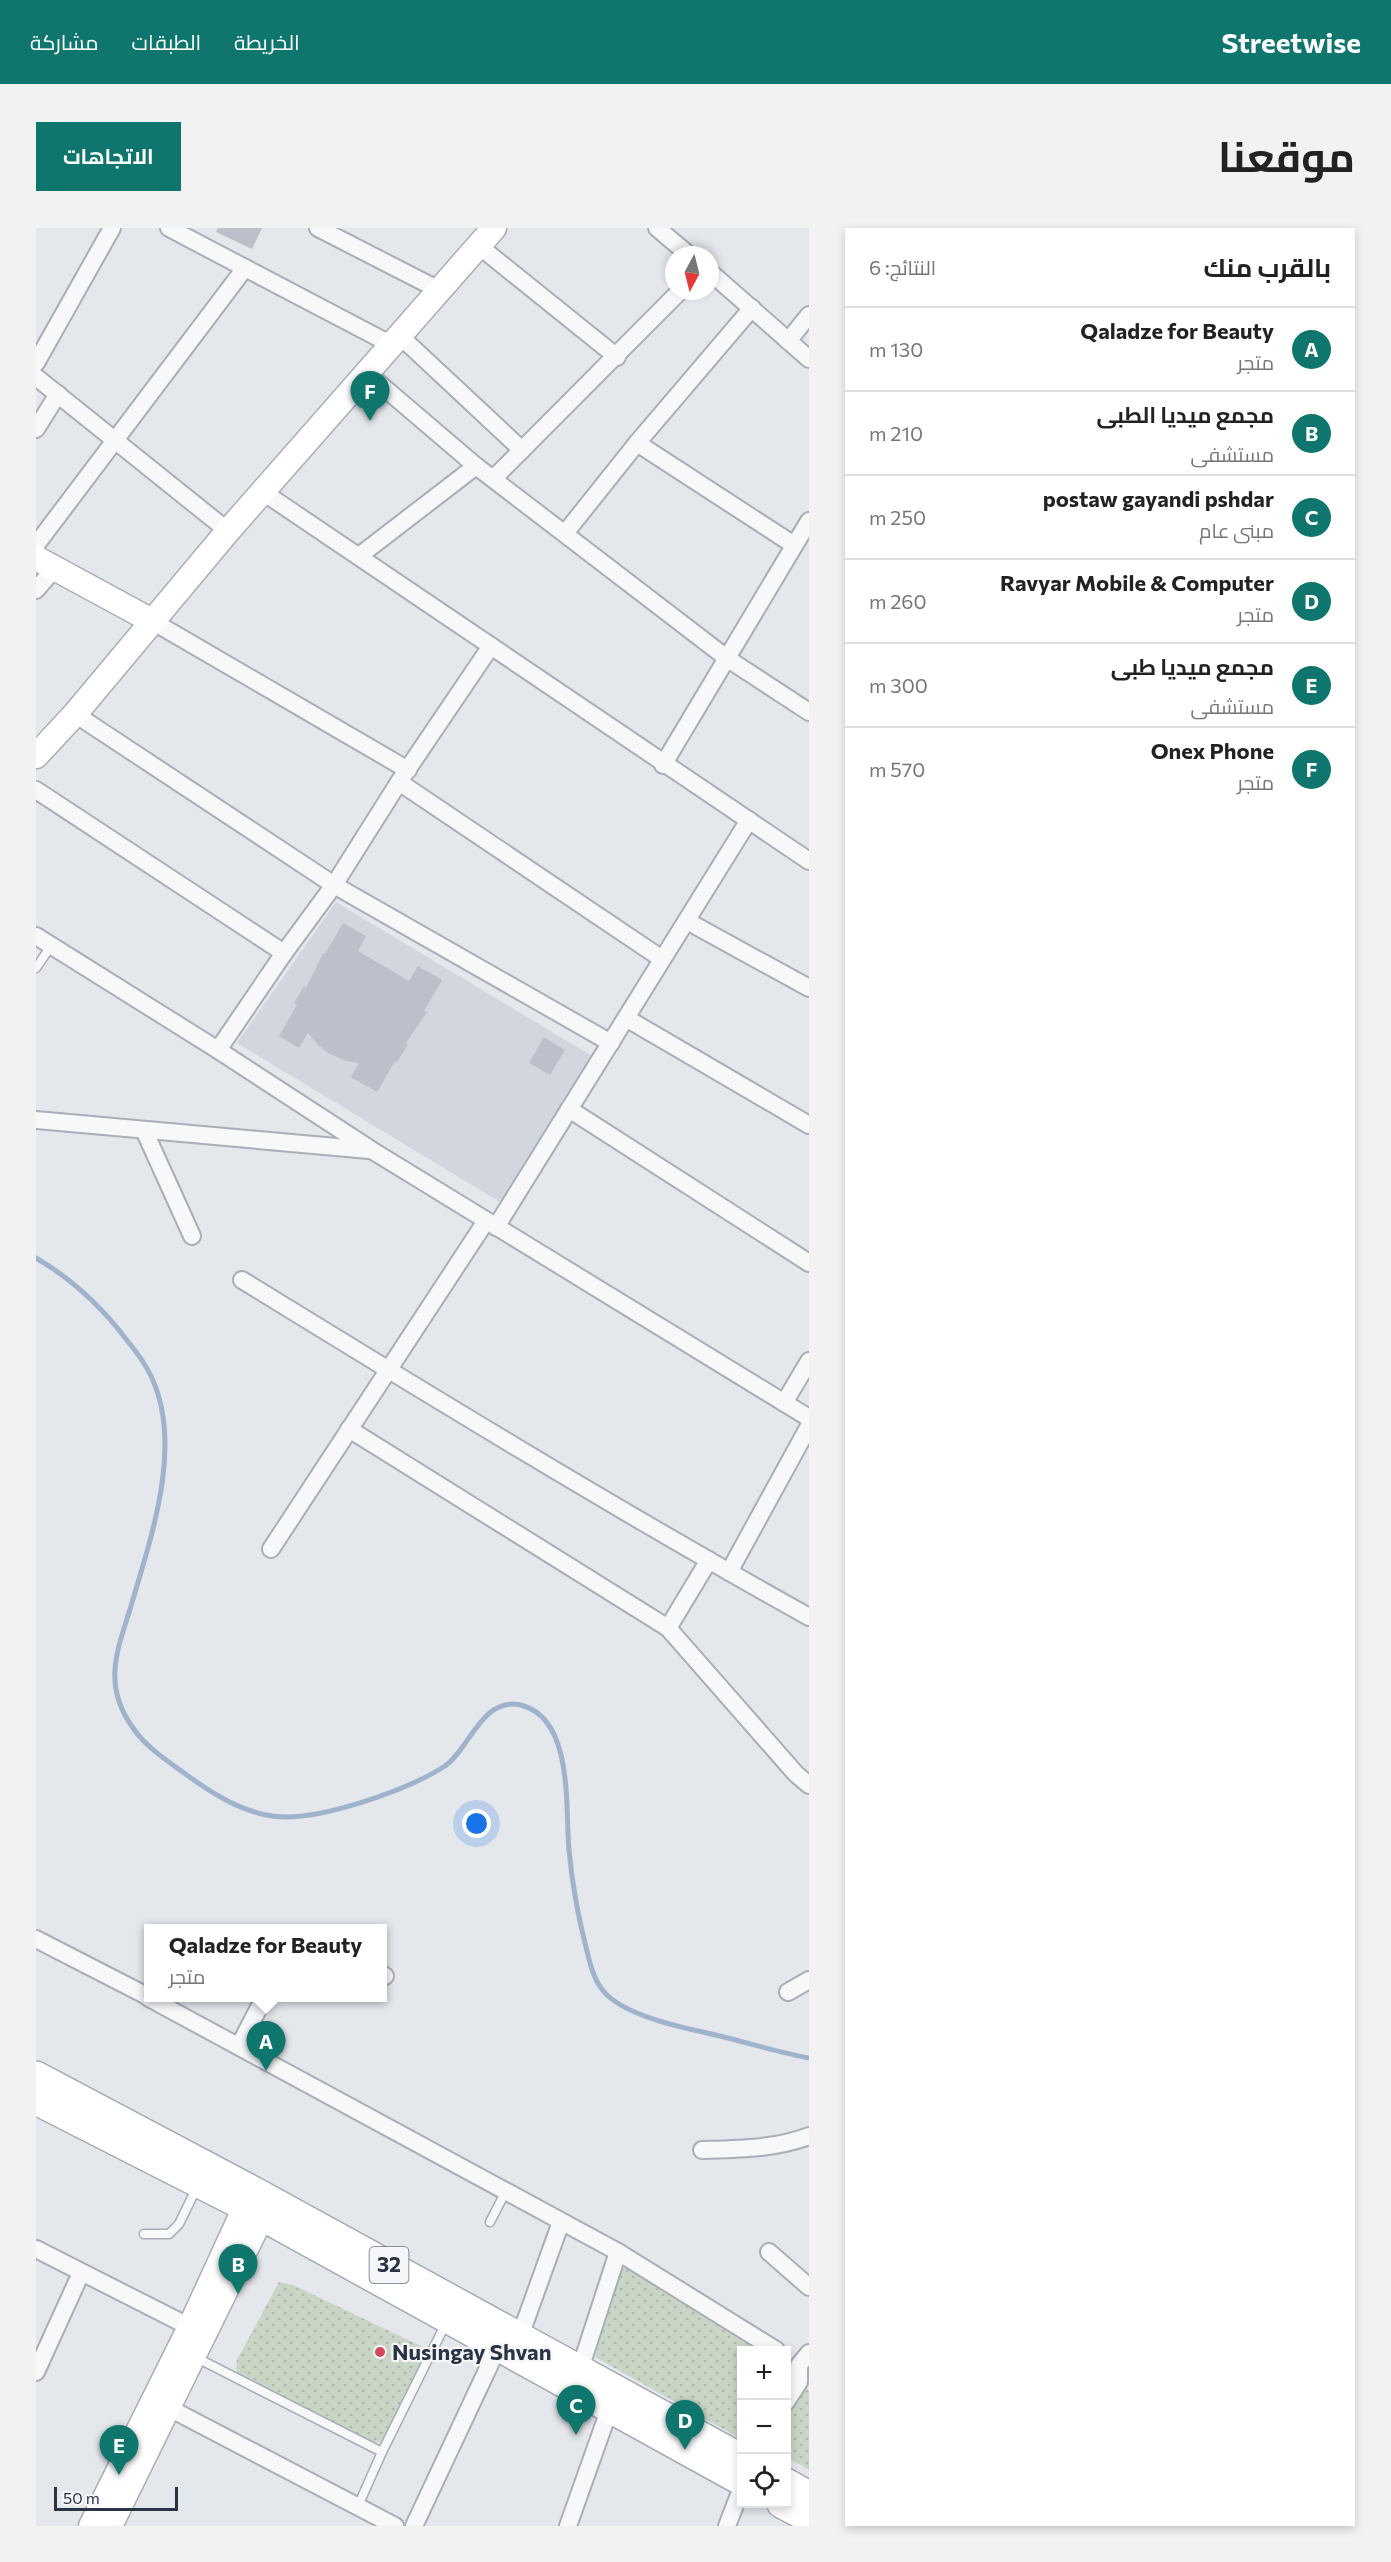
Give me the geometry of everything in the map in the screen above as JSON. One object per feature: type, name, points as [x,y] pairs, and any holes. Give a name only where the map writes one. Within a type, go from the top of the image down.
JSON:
[{"type":"main road","name":"32","points":[[36,2075],[257,2204],[448,2320],[580,2370],[613,2399],[737,2479]]},
{"type":"main road","name":"32","points":[[36,2101],[198,2183],[257,2204],[613,2399],[737,2456]]},
{"type":"main road","points":[[791,2485],[809,2495]]},
{"type":"main road","points":[[788,2508],[809,2519]]},
{"type":"street","points":[[36,363],[112,228]]},
{"type":"street","points":[[169,228],[245,268],[396,340],[522,450]]},
{"type":"street","points":[[318,228],[441,291]]},
{"type":"street","points":[[36,756],[75,714],[228,531],[495,228]]},
{"type":"street","points":[[657,228],[679,246]]},
{"type":"street","points":[[479,246],[617,357]]},
{"type":"street","points":[[36,545],[245,268]]},
{"type":"street","points":[[719,280],[809,360]]},
{"type":"street","points":[[494,478],[671,300]]},
{"type":"street","points":[[566,532],[637,443],[752,308]]},
{"type":"street","points":[[788,341],[809,315]]},
{"type":"street","points":[[367,373],[476,466],[566,532],[728,659],[809,712]]},
{"type":"street","points":[[36,377],[228,531]]},
{"type":"street","points":[[36,429],[58,394]]},
{"type":"street","points":[[637,443],[801,541]]},
{"type":"street","points":[[358,556],[476,466]]},
{"type":"street","points":[[263,492],[663,765],[809,861]]},
{"type":"street","points":[[663,765],[801,541],[809,521]]},
{"type":"street","points":[[36,590],[45,563],[152,621],[404,776],[662,959]]},
{"type":"street","points":[[218,1050],[334,885],[491,646]]},
{"type":"street","points":[[75,714],[334,885],[611,1043]]},
{"type":"street","points":[[36,790],[284,953]]},
{"type":"street","points":[[271,1549],[388,1370],[569,1109],[749,820]]},
{"type":"street","points":[[687,921],[809,988]]},
{"type":"street","points":[[36,936],[373,1151],[809,1418]]},
{"type":"street","points":[[626,1018],[809,1125]]},
{"type":"street","points":[[569,1109],[809,1263]]},
{"type":"street","points":[[36,1120],[373,1151]]},
{"type":"street","points":[[144,1130],[192,1236]]},
{"type":"street","points":[[242,1280],[388,1370],[809,1617]]},
{"type":"street","points":[[784,1403],[809,1361]]},
{"type":"street","points":[[729,1572],[809,1426]]},
{"type":"street","points":[[350,1429],[668,1628],[796,1774],[809,1785]]},
{"type":"street","points":[[668,1628],[709,1560]]},
{"type":"street","points":[[36,1939],[144,1994]]},
{"type":"street","points":[[788,1992],[809,1980]]},
{"type":"street","points":[[158,2002],[618,2252],[770,2346]]},
{"type":"street","points":[[238,2046],[262,2002]]},
{"type":"street","points":[[702,2150],[754,2149],[787,2144],[809,2136]]},
{"type":"street","points":[[91,2526],[190,2327],[257,2204]]},
{"type":"street","points":[[110,2526],[194,2356],[257,2204]]},
{"type":"street","points":[[414,2526],[509,2342],[561,2222]]},
{"type":"street","points":[[36,2249],[190,2327]]},
{"type":"street","points":[[580,2370],[618,2252]]},
{"type":"street","points":[[769,2252],[809,2287]]},
{"type":"street","points":[[36,2372],[81,2273]]},
{"type":"street","points":[[787,2400],[799,2382],[798,2358]]},
{"type":"street","points":[[568,2526],[613,2399]]},
{"type":"street","points":[[169,2408],[395,2526]]},
{"type":"street","points":[[727,2526],[737,2498]]},
{"type":"lane","points":[[36,968],[51,946]]},
{"type":"lane","points":[[144,2234],[169,2234],[179,2224],[198,2183]]},
{"type":"lane","points":[[490,2222],[506,2190]]},
{"type":"lane","points":[[358,2506],[382,2451],[448,2320]]},
{"type":"lane","points":[[194,2356],[382,2451]]},
{"type":"shaded area","points":[[336,902],[592,1056],[500,1202],[237,1043]]},
{"type":"green space","points":[[622,2264],[753,2346],[737,2346],[737,2437],[595,2357]]},
{"type":"green space","points":[[279,2282],[293,2285],[425,2348],[427,2353],[382,2442],[371,2442],[238,2375],[237,2360]]},
{"type":"green space","points":[[804,2388],[809,2391],[809,2470],[791,2459],[791,2408]]},
{"type":"building","points":[[218,228],[262,228],[252,249],[216,232]]},
{"type":"building","points":[[343,923],[366,936],[358,951],[409,981],[418,966],[442,980],[424,1011],[427,1012],[377,1092],[351,1077],[359,1063],[346,1061],[330,1054],[319,1046],[308,1033],[299,1048],[279,1036],[297,1005],[294,1003],[304,986],[306,988],[323,953],[325,954]]},
{"type":"building","points":[[544,1037],[565,1050],[550,1075],[529,1063]]},
{"type":"waterway","points":[[36,1258],[74,1284],[116,1327],[146,1366],[160,1403],[165,1431],[161,1491],[147,1551],[117,1653],[115,1668],[115,1682],[123,1712],[144,1741],[177,1768],[225,1800],[248,1810],[272,1816],[312,1815],[361,1803],[429,1775],[454,1758],[488,1715],[510,1704],[524,1706],[540,1715],[552,1730],[559,1748],[564,1769],[569,1850],[576,1899],[591,1966],[596,1979],[607,1995],[632,2011],[648,2017],[809,2058]]},
{"type":"place","name":"Onex Phone","points":[[370,421]]},
{"type":"place","name":"Qaladze for Beauty","points":[[266,2071]]},
{"type":"place","name":"مجمع میدیا الطبی","points":[[238,2294]]},
{"type":"place","name":"Nusingay Shvan","points":[[380,2352]]},
{"type":"place","name":"postaw gayandi pshdar","points":[[576,2435]]},
{"type":"place","name":"Ravyar Mobile & Computer","points":[[685,2450]]},
{"type":"place","name":"مجمع میدیا طبی","points":[[119,2475]]}]
